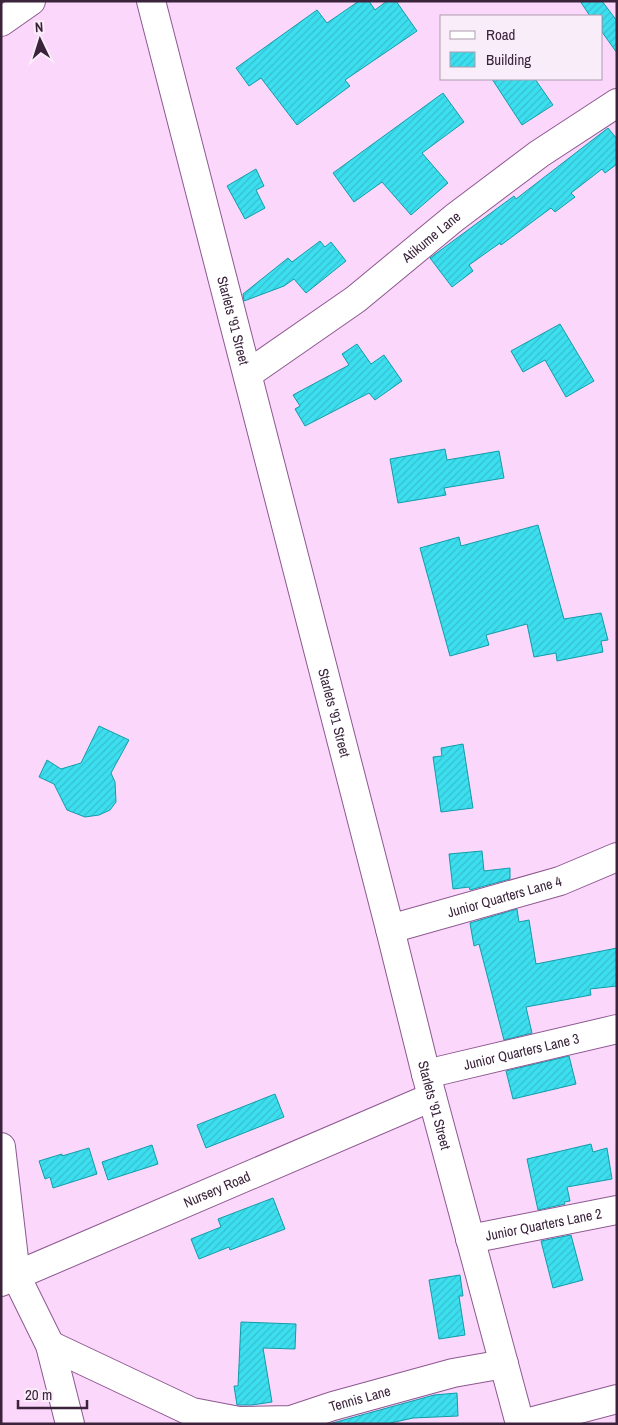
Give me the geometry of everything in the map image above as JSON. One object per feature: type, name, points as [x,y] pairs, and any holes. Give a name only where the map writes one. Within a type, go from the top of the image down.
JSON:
[{"type":"street","points":[[1,22],[30,1]]},
{"type":"street","name":"Starlets '91 Street","points":[[151,1],[429,1086],[521,1424]]},
{"type":"street","name":"Atikume Lane","points":[[248,374],[356,299],[454,218],[539,154],[617,103]]},
{"type":"street","name":"Junior Quarters Lane 4","points":[[390,929],[560,881],[617,856]]},
{"type":"street","name":"Junior Quarters Lane 3","points":[[429,1086],[617,1030]]},
{"type":"street","name":"Nursery Road","points":[[6,1279],[429,1086]]},
{"type":"street","points":[[1,1147],[6,1279],[50,1345],[70,1424]]},
{"type":"street","name":"Junior Quarters Lane 2","points":[[470,1238],[617,1210]]},
{"type":"street","name":"Tennis Lane","points":[[50,1345],[192,1412],[239,1421],[291,1420],[333,1406],[453,1373],[504,1364]]},
{"type":"street","points":[[521,1424],[617,1399]]},
{"type":"building","points":[[359,1],[369,1],[375,10],[387,1],[396,1],[417,31],[345,80],[350,86],[297,125],[261,78],[249,86],[236,68],[317,10],[327,23]]},
{"type":"building","points":[[580,1],[602,1],[617,21],[617,53],[603,33],[603,15],[589,15]]},
{"type":"building","points":[[493,80],[536,80],[553,105],[522,125]]},
{"type":"building","points":[[443,93],[464,122],[422,153],[448,183],[411,215],[382,182],[354,202],[333,173]]},
{"type":"building","points":[[608,128],[617,139],[617,164],[605,173],[602,169],[571,193],[575,197],[555,212],[551,208],[501,245],[500,243],[469,265],[473,271],[452,287],[430,258],[514,196],[516,199]]},
{"type":"building","points":[[256,169],[264,186],[256,190],[265,208],[245,219],[227,186]]},
{"type":"building","points":[[320,241],[325,247],[331,242],[346,261],[306,293],[294,279],[284,286],[244,301],[243,294],[288,258],[292,262]]},
{"type":"building","points":[[560,324],[594,381],[566,397],[545,360],[523,372],[511,351]]},
{"type":"building","points":[[357,344],[371,364],[384,355],[402,381],[375,400],[369,393],[305,426],[295,409],[300,406],[293,395],[349,365],[342,354]]},
{"type":"building","points":[[445,449],[447,460],[499,451],[504,478],[444,488],[446,495],[398,503],[390,459]]},
{"type":"building","points":[[538,525],[564,619],[601,613],[608,640],[601,641],[603,652],[557,661],[556,653],[534,657],[527,624],[486,635],[489,645],[450,656],[420,548],[459,537],[461,546]]},
{"type":"building","points":[[99,726],[129,740],[111,773],[115,782],[116,802],[110,810],[99,815],[85,817],[67,810],[54,784],[39,777],[47,760],[61,769],[81,763]]},
{"type":"building","points":[[463,744],[473,808],[441,812],[433,757],[442,756],[441,748]]},
{"type":"building","points":[[482,851],[484,871],[510,868],[510,879],[470,890],[469,887],[453,889],[449,854]]},
{"type":"building","points":[[517,909],[519,922],[529,920],[536,964],[617,948],[617,986],[590,989],[591,995],[526,1007],[532,1033],[504,1040],[479,944],[474,946],[470,923]]},
{"type":"building","points":[[569,1056],[576,1084],[513,1099],[506,1071]]},
{"type":"building","points":[[275,1094],[284,1117],[206,1148],[197,1125]]},
{"type":"building","points":[[591,1144],[593,1152],[607,1148],[612,1179],[567,1187],[570,1201],[564,1202],[565,1204],[538,1210],[527,1159]]},
{"type":"building","points":[[152,1145],[158,1164],[108,1180],[102,1162]]},
{"type":"building","points":[[89,1148],[97,1174],[53,1188],[50,1177],[45,1179],[39,1161]]},
{"type":"building","points":[[273,1198],[285,1229],[230,1250],[229,1247],[199,1259],[191,1239],[221,1227],[218,1219]]},
{"type":"building","points":[[571,1235],[583,1280],[553,1288],[541,1241]]},
{"type":"building","points":[[460,1275],[463,1296],[459,1296],[465,1335],[439,1339],[429,1280]]},
{"type":"building","points":[[241,1322],[296,1324],[295,1349],[263,1348],[272,1402],[237,1405],[234,1386],[238,1386]]},
{"type":"building","points":[[457,1393],[458,1416],[413,1418],[386,1424],[329,1424],[434,1395]]}]
